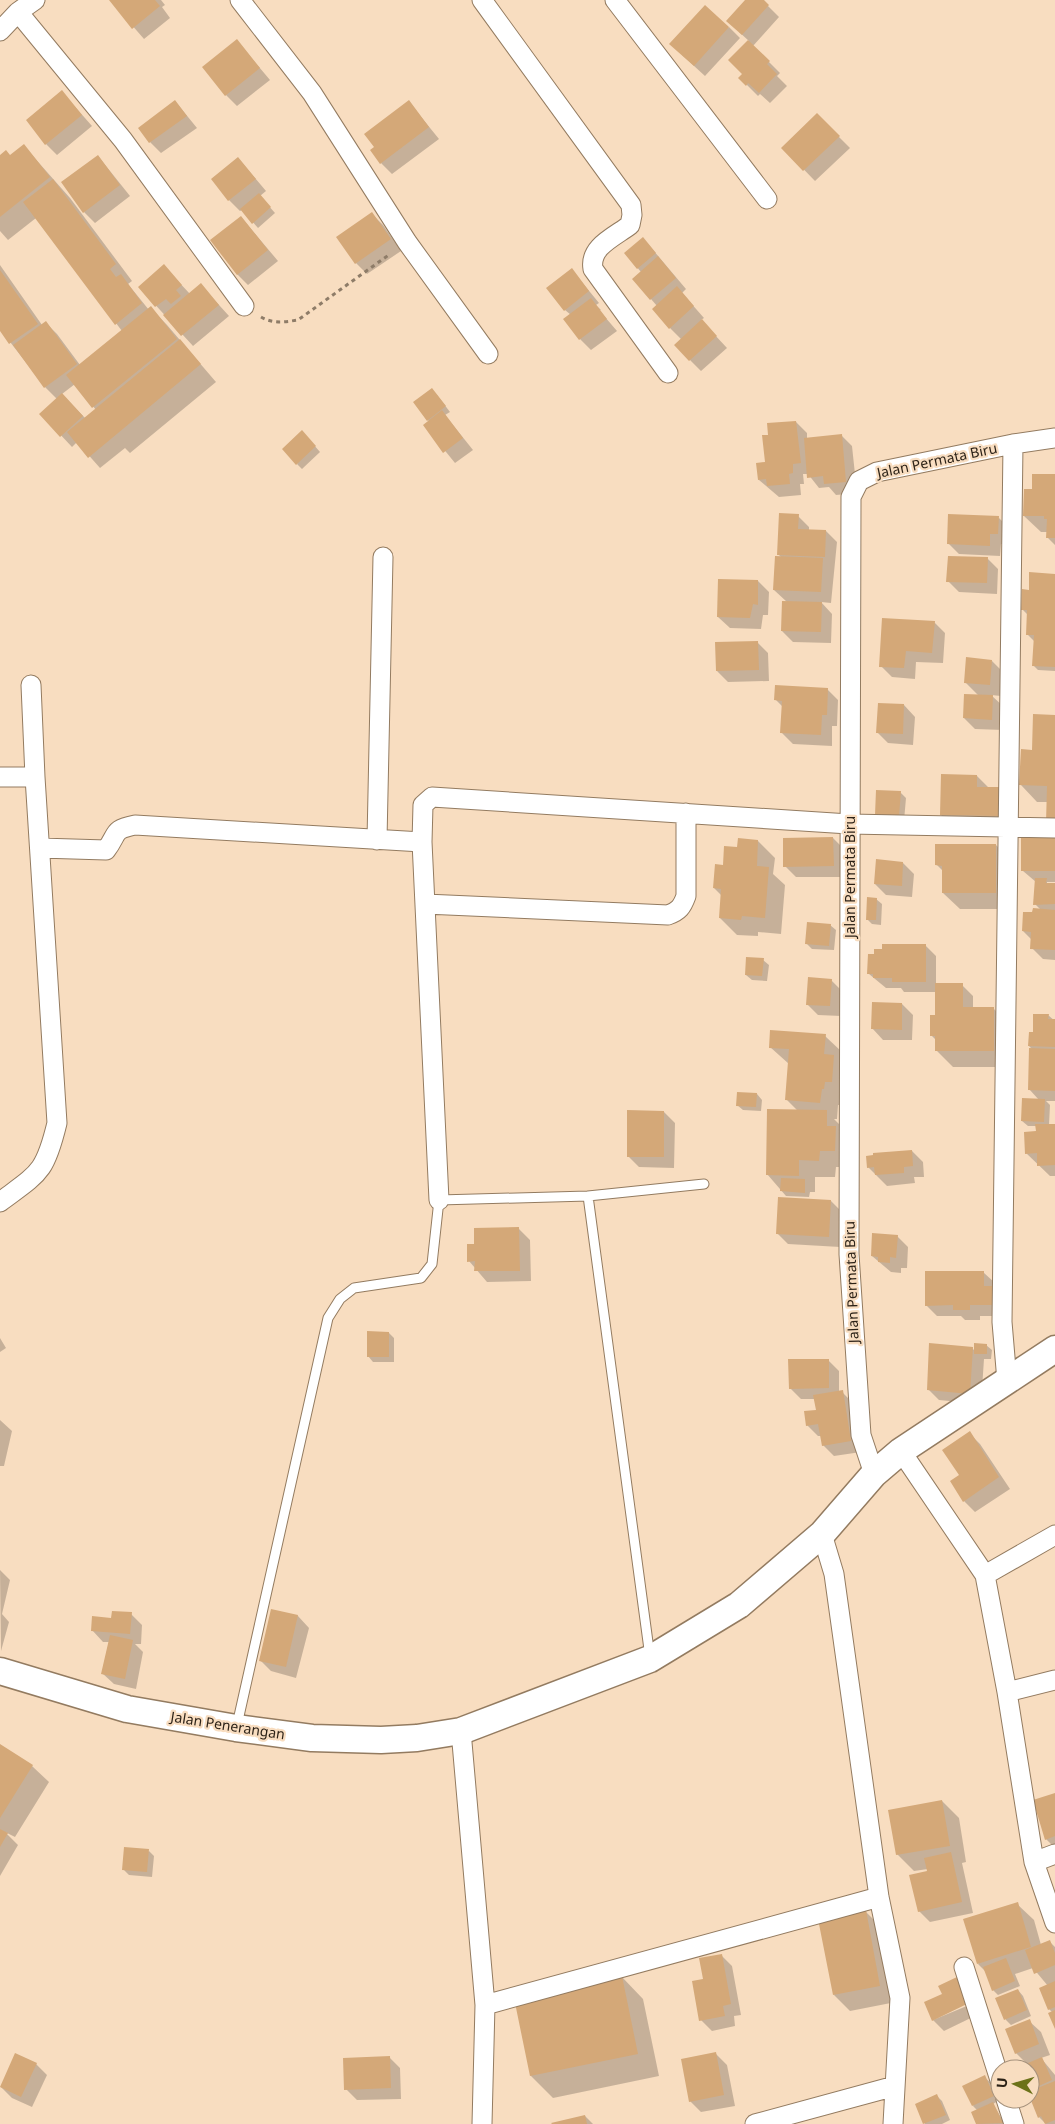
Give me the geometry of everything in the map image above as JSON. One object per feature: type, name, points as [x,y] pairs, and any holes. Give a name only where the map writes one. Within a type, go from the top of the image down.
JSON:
[{"type":"street","points":[[0,31],[18,12],[35,0]]},
{"type":"street","points":[[240,0],[312,93],[407,242],[488,354]]},
{"type":"street","points":[[482,0],[630,205],[632,215],[630,225],[594,251],[593,269],[668,373]]},
{"type":"street","points":[[615,0],[767,199]]},
{"type":"street","points":[[18,12],[123,140],[244,306]]},
{"type":"street","name":"Jalan Permata Biru","points":[[874,1474],[861,1435],[858,1411],[848,1254],[851,497],[859,481],[877,472],[1013,444],[1055,438]]},
{"type":"street","points":[[1007,1382],[1002,1322],[1013,444]]},
{"type":"street","points":[[377,840],[383,557]]},
{"type":"street","points":[[0,1202],[38,1174],[48,1159],[57,1123],[35,778],[31,685]]},
{"type":"street","points":[[0,777],[35,778]]},
{"type":"street","points":[[439,1200],[422,842],[422,805],[432,797],[849,824],[1055,828]]},
{"type":"street","points":[[424,904],[668,915],[677,912],[682,908],[686,896],[686,813]]},
{"type":"street","points":[[40,848],[106,850],[113,842],[115,832],[121,828],[136,825],[422,842]]},
{"type":"street","name":"Jalan Penerangan","points":[[0,1671],[127,1709],[236,1728],[312,1738],[381,1740],[418,1738],[461,1731],[650,1659],[739,1605],[822,1534],[874,1474],[901,1451],[1007,1382],[1055,1348]]},
{"type":"street","points":[[901,1451],[985,1575],[1008,1692],[1034,1862],[1055,1923]]},
{"type":"street","points":[[822,1534],[834,1574],[880,1897],[900,1998],[893,2124]]},
{"type":"street","points":[[985,1575],[1055,1535]]},
{"type":"street","points":[[1008,1692],[1055,1680]]},
{"type":"street","points":[[461,1731],[485,2005],[482,2124]]},
{"type":"street","points":[[1034,1862],[1055,1854]]},
{"type":"street","points":[[485,2005],[880,1897]]},
{"type":"street","points":[[964,1967],[993,2059]]},
{"type":"street","points":[[755,2124],[894,2086]]},
{"type":"street","points":[[1009,2109],[1014,2124]]},
{"type":"lane","points":[[236,1728],[328,1318],[340,1299],[354,1288],[421,1278],[432,1264],[439,1200],[588,1196],[704,1184]]},
{"type":"lane","points":[[588,1196],[650,1659]]},
{"type":"path","points":[[244,306],[268,321],[298,320],[407,242]]},
{"type":"building","points":[[109,0],[155,0],[160,6],[132,29]]},
{"type":"building","points":[[745,0],[764,0],[769,5],[742,35],[726,21]]},
{"type":"building","points":[[705,5],[729,27],[694,66],[669,44]]},
{"type":"building","points":[[237,39],[260,68],[225,96],[202,67]]},
{"type":"building","points":[[748,40],[770,61],[767,64],[777,74],[759,93],[748,83],[746,86],[738,78],[742,74],[728,60]]},
{"type":"building","points":[[62,90],[82,115],[45,145],[26,120]]},
{"type":"building","points":[[175,100],[187,116],[149,143],[138,128]]},
{"type":"building","points":[[409,100],[429,127],[380,164],[370,150],[374,147],[364,134]]},
{"type":"building","points":[[817,113],[840,136],[803,171],[781,148]]},
{"type":"building","points":[[24,144],[50,177],[0,217],[0,155],[6,150],[10,155]]},
{"type":"building","points":[[98,155],[120,185],[83,213],[61,182]]},
{"type":"building","points":[[238,157],[256,179],[228,201],[211,179]]},
{"type":"building","points":[[53,179],[116,264],[110,269],[116,277],[121,274],[142,303],[115,325],[23,202]]},
{"type":"building","points":[[259,193],[271,207],[252,224],[240,209]]},
{"type":"building","points":[[372,212],[391,239],[355,264],[336,237]]},
{"type":"building","points":[[241,216],[268,250],[237,275],[210,240]]},
{"type":"building","points":[[643,237],[656,253],[637,269],[624,253]]},
{"type":"building","points":[[658,256],[676,278],[650,300],[632,279]]},
{"type":"building","points":[[164,264],[182,285],[176,290],[181,296],[171,304],[166,299],[155,307],[138,287]]},
{"type":"building","points":[[572,268],[589,291],[564,311],[546,288]]},
{"type":"building","points":[[0,270],[38,324],[9,344],[0,331]]},
{"type":"building","points":[[201,283],[219,305],[181,336],[163,315]]},
{"type":"building","points":[[677,286],[694,306],[669,329],[652,309]]},
{"type":"building","points":[[591,298],[607,319],[579,340],[563,319]]},
{"type":"building","points":[[151,306],[177,339],[92,408],[66,375]]},
{"type":"building","points":[[702,319],[717,336],[689,361],[674,345]]},
{"type":"building","points":[[46,321],[77,364],[44,388],[13,345]]},
{"type":"building","points":[[180,339],[201,364],[88,458],[67,432]]},
{"type":"building","points":[[432,388],[446,406],[427,421],[413,402]]},
{"type":"building","points":[[62,393],[83,416],[60,437],[39,414]]},
{"type":"building","points":[[442,410],[463,438],[443,453],[423,425]]},
{"type":"building","points":[[796,421],[801,463],[793,464],[793,473],[789,474],[790,484],[767,486],[766,479],[758,480],[756,463],[765,462],[762,435],[768,435],[767,423]]},
{"type":"building","points":[[302,430],[316,446],[296,465],[282,449]]},
{"type":"building","points":[[842,434],[846,482],[824,484],[823,476],[807,478],[804,438]]},
{"type":"building","points":[[1032,474],[1055,474],[1055,538],[1046,538],[1047,519],[1044,519],[1044,516],[1023,516],[1024,489],[1032,489]]},
{"type":"building","points":[[779,513],[799,514],[798,529],[826,530],[825,557],[777,555]]},
{"type":"building","points":[[948,514],[999,516],[998,534],[990,534],[990,546],[947,544]]},
{"type":"building","points":[[775,556],[823,558],[821,592],[773,590]]},
{"type":"building","points":[[948,556],[988,557],[987,583],[946,582]]},
{"type":"building","points":[[1029,572],[1055,574],[1055,667],[1032,666],[1034,635],[1026,635],[1027,610],[1021,610],[1022,589],[1029,590]]},
{"type":"building","points":[[718,579],[758,580],[758,605],[753,604],[750,618],[717,617]]},
{"type":"building","points":[[782,601],[822,602],[821,632],[781,631]]},
{"type":"building","points":[[882,618],[935,621],[932,653],[906,651],[904,668],[879,667]]},
{"type":"building","points":[[758,641],[759,670],[716,671],[715,642]]},
{"type":"building","points":[[966,657],[992,660],[990,685],[964,683]]},
{"type":"building","points":[[775,685],[828,688],[827,715],[822,715],[821,735],[780,733],[782,701],[774,700]]},
{"type":"building","points":[[964,694],[993,695],[992,720],[963,718]]},
{"type":"building","points":[[878,703],[904,704],[903,734],[876,733]]},
{"type":"building","points":[[1033,714],[1055,715],[1055,823],[1046,823],[1047,786],[1019,785],[1021,749],[1032,750]]},
{"type":"building","points":[[941,774],[977,775],[977,787],[999,787],[999,816],[940,815]]},
{"type":"building","points":[[876,790],[901,791],[899,816],[875,815]]},
{"type":"building","points":[[1021,834],[1055,834],[1055,871],[1021,871]]},
{"type":"building","points":[[833,837],[834,866],[783,867],[783,838]]},
{"type":"building","points":[[738,838],[758,840],[757,866],[769,867],[765,918],[742,916],[741,920],[719,918],[721,889],[713,888],[715,864],[723,865],[724,846],[737,847]]},
{"type":"building","points":[[935,844],[996,844],[996,893],[942,893],[942,866],[935,865]]},
{"type":"building","points":[[876,859],[903,862],[902,886],[874,884]]},
{"type":"building","points":[[1035,878],[1047,878],[1046,883],[1055,883],[1055,904],[1033,905]]},
{"type":"building","points":[[867,897],[877,898],[876,920],[866,920]]},
{"type":"building","points":[[1033,908],[1055,910],[1055,950],[1030,949],[1031,932],[1022,931],[1023,912],[1032,912]]},
{"type":"building","points":[[807,922],[831,924],[829,946],[805,944]]},
{"type":"building","points":[[882,944],[926,944],[926,982],[892,982],[892,978],[873,978],[873,974],[867,974],[868,954],[874,954],[874,949],[882,949]]},
{"type":"building","points":[[746,957],[764,958],[762,976],[745,975]]},
{"type":"building","points":[[808,977],[832,979],[830,1006],[806,1005]]},
{"type":"building","points":[[935,983],[963,983],[963,1007],[994,1007],[994,1051],[935,1051],[935,1036],[930,1036],[930,1015],[935,1015]]},
{"type":"building","points":[[872,1002],[902,1003],[902,1030],[871,1029]]},
{"type":"building","points":[[1033,1014],[1049,1014],[1048,1019],[1055,1019],[1055,1047],[1028,1046],[1029,1032],[1033,1032]]},
{"type":"building","points":[[770,1030],[826,1034],[824,1054],[834,1055],[832,1082],[825,1082],[820,1103],[785,1100],[789,1049],[769,1048]]},
{"type":"building","points":[[1029,1048],[1055,1049],[1055,1091],[1028,1090]]},
{"type":"building","points":[[737,1092],[757,1093],[756,1107],[736,1106]]},
{"type":"building","points":[[1022,1098],[1045,1099],[1044,1122],[1021,1121]]},
{"type":"building","points":[[767,1109],[827,1110],[827,1126],[836,1126],[835,1151],[820,1151],[819,1161],[799,1160],[799,1176],[766,1175]]},
{"type":"building","points":[[627,1110],[664,1111],[664,1157],[627,1157]]},
{"type":"building","points":[[1035,1124],[1055,1124],[1055,1165],[1037,1166],[1037,1153],[1025,1154],[1024,1132],[1036,1131]]},
{"type":"building","points":[[912,1150],[913,1166],[904,1167],[904,1173],[875,1175],[874,1167],[867,1168],[866,1156],[873,1155],[873,1153]]},
{"type":"building","points":[[781,1178],[805,1179],[805,1193],[780,1191]]},
{"type":"building","points":[[778,1197],[831,1200],[829,1237],[776,1234]]},
{"type":"building","points":[[519,1227],[520,1271],[474,1271],[475,1261],[467,1262],[467,1244],[474,1244],[474,1228]]},
{"type":"building","points":[[872,1233],[898,1235],[896,1258],[890,1257],[890,1263],[878,1262],[878,1257],[871,1256]]},
{"type":"building","points":[[925,1271],[984,1271],[984,1286],[993,1286],[993,1305],[970,1305],[970,1310],[953,1310],[953,1305],[925,1306]]},
{"type":"building","points":[[367,1331],[389,1332],[389,1357],[367,1357]]},
{"type":"building","points":[[929,1343],[973,1347],[970,1394],[927,1390]]},
{"type":"building","points":[[974,1343],[987,1344],[987,1354],[974,1354]]},
{"type":"building","points":[[788,1359],[829,1359],[829,1388],[789,1389]]},
{"type":"building","points":[[843,1390],[851,1441],[822,1446],[818,1424],[806,1426],[804,1411],[816,1410],[813,1395]]},
{"type":"building","points":[[970,1431],[999,1477],[963,1502],[950,1481],[959,1475],[942,1450]]},
{"type":"building","points":[[271,1609],[298,1615],[286,1667],[259,1661]]},
{"type":"building","points":[[112,1611],[132,1612],[130,1634],[91,1631],[92,1616],[111,1618]]},
{"type":"building","points":[[110,1635],[133,1640],[125,1679],[101,1674]]},
{"type":"building","points":[[0,1744],[33,1765],[0,1818]]},
{"type":"building","points":[[1055,1793],[1055,1836],[1045,1840],[1033,1800]]},
{"type":"building","points":[[942,1800],[950,1846],[896,1855],[888,1810]]},
{"type":"building","points":[[0,1829],[8,1833],[0,1847]]},
{"type":"building","points":[[124,1847],[149,1849],[147,1872],[122,1870]]},
{"type":"building","points":[[951,1852],[962,1902],[918,1912],[909,1875],[927,1871],[924,1858]]},
{"type":"building","points":[[1018,1902],[1031,1947],[977,1964],[963,1919]]},
{"type":"building","points":[[866,1910],[880,1986],[833,1995],[818,1919]]},
{"type":"building","points":[[1050,1940],[1055,1953],[1055,1965],[1034,1974],[1025,1950]]},
{"type":"building","points":[[722,1954],[731,2004],[723,2006],[725,2016],[699,2021],[692,1981],[703,1979],[699,1958]]},
{"type":"building","points":[[1006,1958],[1015,1981],[992,1991],[983,1967]]},
{"type":"building","points":[[622,1976],[638,2054],[530,2076],[514,1998]]},
{"type":"building","points":[[957,1977],[969,2003],[932,2021],[924,2002],[942,1994],[938,1986]]},
{"type":"building","points":[[1055,1981],[1055,2007],[1048,2010],[1039,1988]]},
{"type":"building","points":[[1018,1989],[1027,2010],[1004,2020],[995,1998]]},
{"type":"building","points":[[1055,2010],[1055,2029],[1048,2013]]},
{"type":"building","points":[[1030,2019],[1039,2044],[1015,2054],[1005,2029]]},
{"type":"building","points":[[716,2052],[724,2095],[689,2102],[681,2059]]},
{"type":"building","points":[[15,2053],[37,2063],[21,2097],[0,2087]]},
{"type":"building","points":[[390,2056],[391,2088],[344,2090],[343,2058]]},
{"type":"building","points":[[1042,2057],[1052,2080],[1040,2085],[1040,2059],[1037,2059]]},
{"type":"building","points":[[985,2075],[990,2087],[990,2098],[972,2106],[962,2086]]},
{"type":"building","points":[[1055,2081],[1055,2120],[1045,2124],[1041,2116],[1038,2118],[1034,2109],[1040,2109],[1040,2087]]},
{"type":"building","points":[[937,2094],[946,2115],[923,2124],[915,2104]]},
{"type":"building","points":[[990,2103],[990,2109],[996,2109],[1003,2123],[976,2124],[971,2112]]},
{"type":"building","points":[[585,2115],[587,2124],[551,2123]]}]
